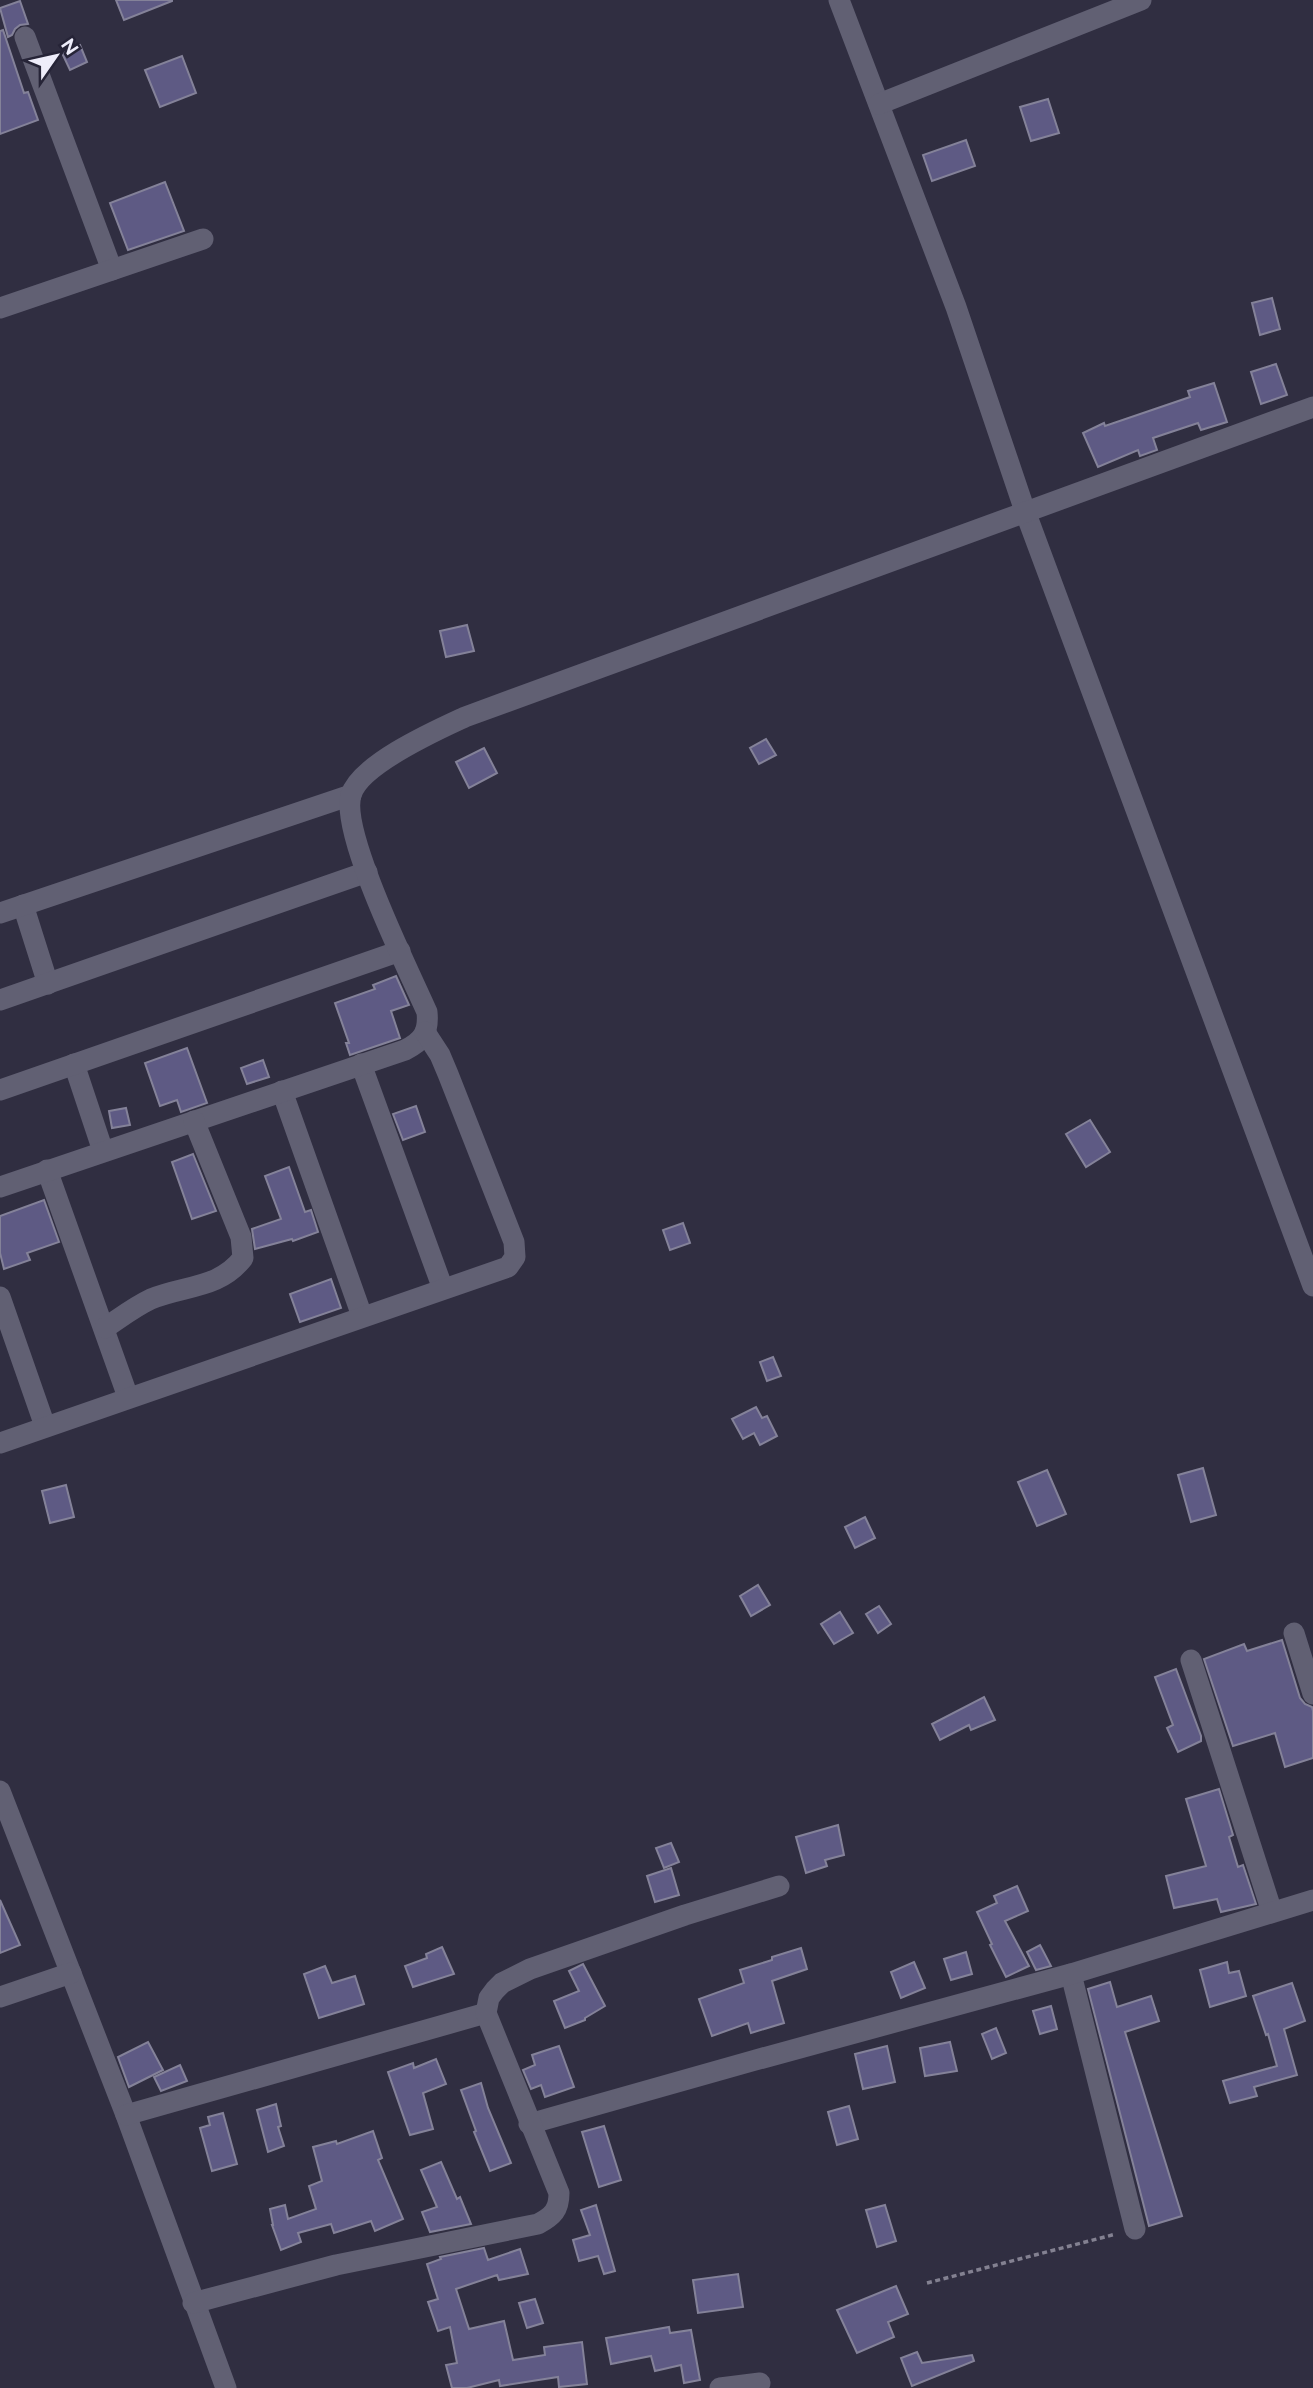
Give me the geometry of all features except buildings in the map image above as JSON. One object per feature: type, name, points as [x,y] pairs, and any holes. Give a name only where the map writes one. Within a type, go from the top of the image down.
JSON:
[{"type":"street","points":[[839,0],[956,307],[1026,511],[1313,1286]]},
{"type":"street","points":[[879,104],[1142,0]]},
{"type":"street","points":[[26,37],[112,270]]},
{"type":"street","points":[[0,308],[203,239]]},
{"type":"street","points":[[0,1187],[405,1050],[420,1042],[428,1026],[427,1012],[367,872],[355,840],[350,814],[351,795],[360,780],[415,740],[465,717],[1313,407]]},
{"type":"street","points":[[0,913],[351,795]]},
{"type":"street","points":[[0,1000],[367,872]]},
{"type":"street","points":[[23,905],[48,984]]},
{"type":"street","points":[[0,1090],[400,951]]},
{"type":"street","points":[[0,1443],[508,1267],[515,1257],[514,1242],[440,1055],[425,1032]]},
{"type":"street","points":[[74,1064],[103,1151]]},
{"type":"street","points":[[361,1064],[443,1289]]},
{"type":"street","points":[[282,1091],[362,1316]]},
{"type":"street","points":[[105,1328],[154,1298],[228,1275],[243,1258],[241,1237],[194,1121]]},
{"type":"street","points":[[47,1170],[128,1398]]},
{"type":"street","points":[[0,1297],[45,1426]]},
{"type":"street","points":[[1294,1633],[1313,1694]]},
{"type":"street","points":[[1191,1660],[1272,1912]]},
{"type":"street","points":[[0,1791],[126,2115],[226,2388]]},
{"type":"street","points":[[194,2303],[336,2265],[538,2224],[549,2218],[559,2202],[559,2193],[486,2013],[489,1998],[495,1990],[518,1975],[660,1924],[779,1886]]},
{"type":"street","points":[[530,2124],[1071,1974],[1313,1900]]},
{"type":"street","points":[[0,1997],[71,1973]]},
{"type":"street","points":[[1071,1974],[1135,2229]]},
{"type":"street","points":[[126,2115],[486,2013]]},
{"type":"street","points":[[720,2388],[760,2384]]},
{"type":"path","points":[[928,2283],[1135,2229]]}]
